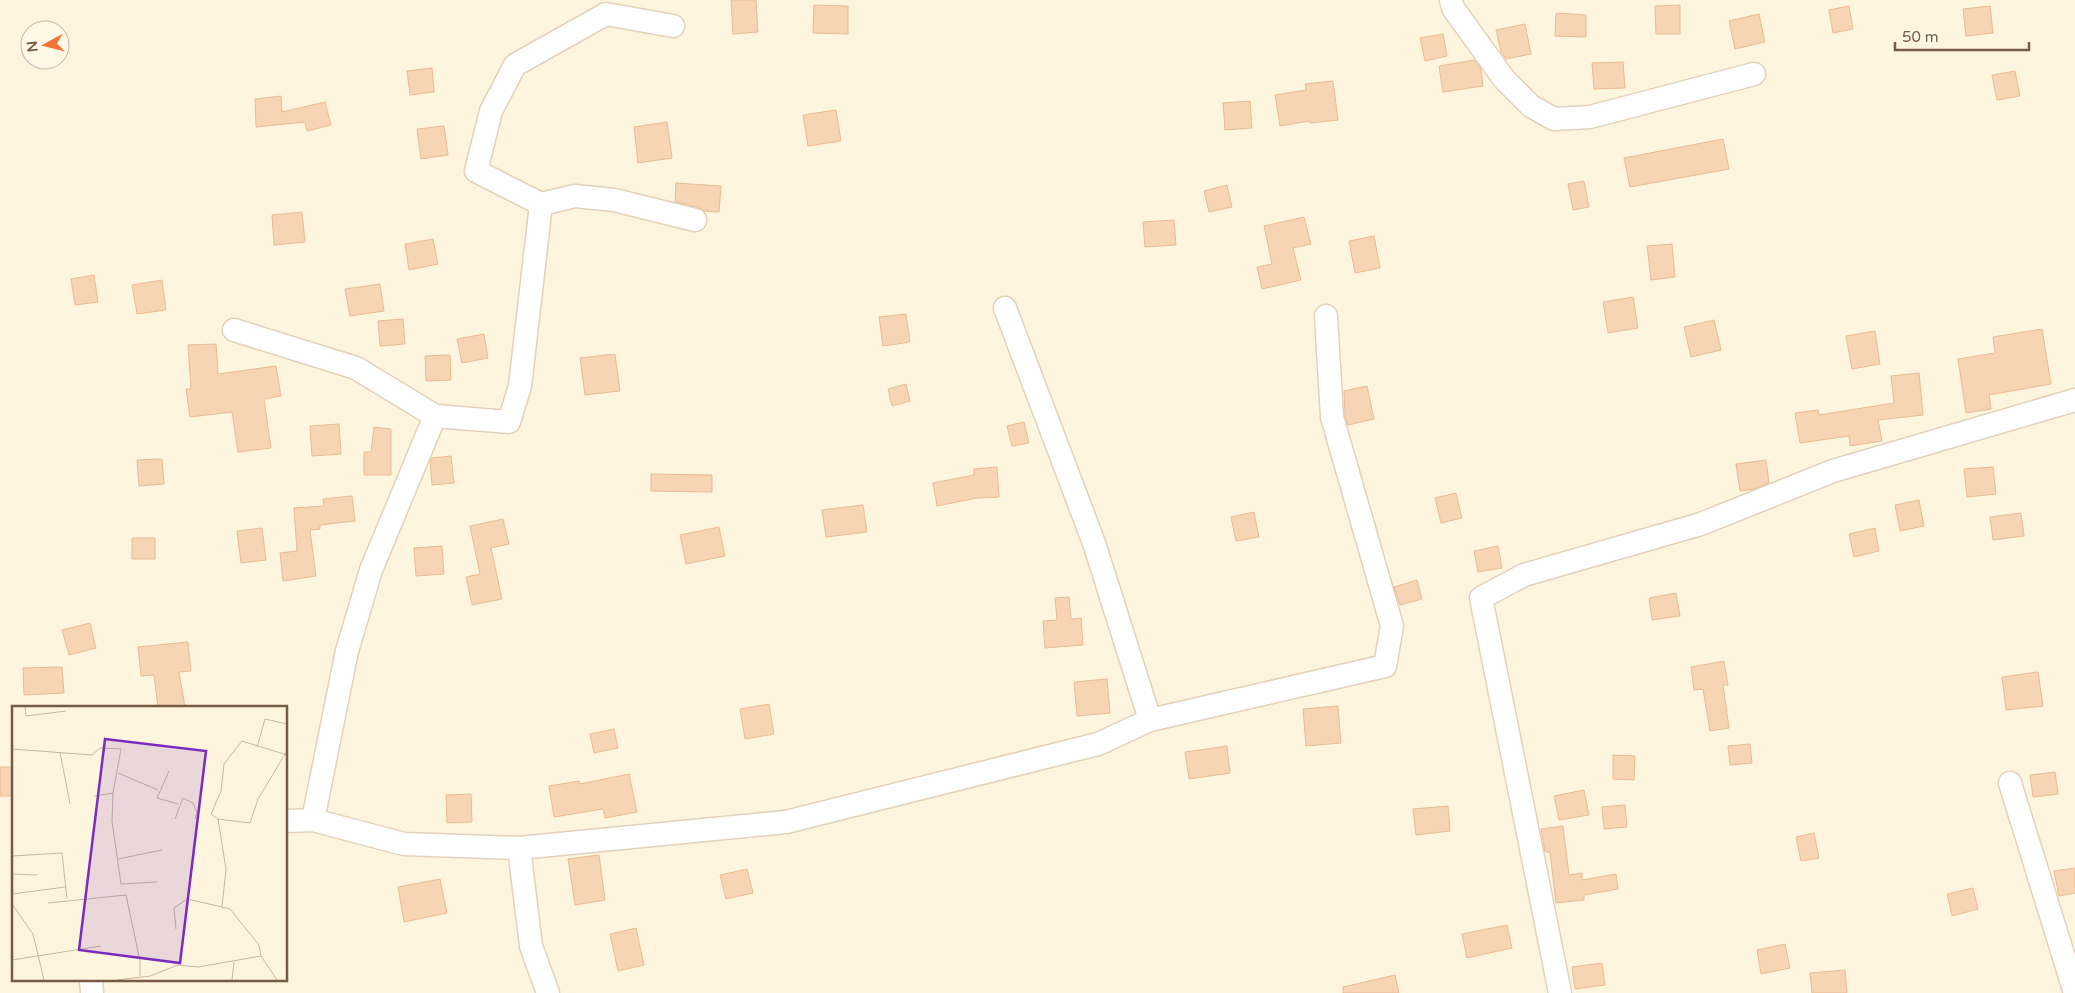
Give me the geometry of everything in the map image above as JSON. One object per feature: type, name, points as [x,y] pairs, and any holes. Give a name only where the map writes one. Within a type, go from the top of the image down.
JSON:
[{"type":"street","points":[[1451,0],[1453,8],[1504,79],[1530,106],[1554,119],[1590,117],[1754,74]]},
{"type":"street","points":[[673,26],[606,7],[515,65],[491,111],[476,171],[541,204],[575,196],[614,200],[695,220]]},
{"type":"street","points":[[234,330],[356,368],[434,416],[509,422],[520,386],[541,204]]},
{"type":"street","points":[[1005,308],[1094,543],[1150,720]]},
{"type":"street","points":[[288,821],[313,820],[404,844],[519,848],[786,822],[1098,744],[1150,720],[1385,666],[1392,626],[1332,417],[1326,316]]},
{"type":"street","points":[[1560,993],[1481,598],[1524,575],[1701,524],[1833,471],[2075,400]]},
{"type":"street","points":[[313,820],[347,651],[371,570],[434,416]]},
{"type":"street","points":[[2010,783],[2075,993]]},
{"type":"street","points":[[519,848],[531,946],[548,993]]},
{"type":"street","points":[[91,980],[92,993]]},
{"type":"building","points":[[731,0],[756,0],[758,32],[733,34]]},
{"type":"building","points":[[814,5],[848,6],[848,34],[813,33]]},
{"type":"building","points":[[1680,5],[1680,34],[1656,34],[1655,6]]},
{"type":"building","points":[[1849,6],[1853,29],[1833,33],[1829,10]]},
{"type":"building","points":[[1990,6],[1993,33],[1966,36],[1963,9]]},
{"type":"building","points":[[1556,13],[1586,15],[1586,37],[1555,36]]},
{"type":"building","points":[[1759,14],[1765,42],[1735,49],[1729,21]]},
{"type":"building","points":[[1525,24],[1531,54],[1506,59],[1501,52],[1496,30]]},
{"type":"building","points":[[1443,34],[1447,56],[1425,61],[1420,38]]},
{"type":"building","points":[[1474,60],[1481,69],[1483,86],[1443,92],[1439,66]]},
{"type":"building","points":[[1623,62],[1625,88],[1594,89],[1592,63]]},
{"type":"building","points":[[432,68],[434,92],[410,95],[407,71]]},
{"type":"building","points":[[2015,71],[2020,96],[1997,100],[1992,75]]},
{"type":"building","points":[[1333,81],[1338,120],[1310,123],[1310,121],[1280,126],[1275,95],[1306,90],[1305,84]]},
{"type":"building","points":[[281,96],[282,112],[325,102],[331,125],[307,131],[305,122],[256,127],[255,99]]},
{"type":"building","points":[[1250,101],[1252,128],[1225,130],[1223,103]]},
{"type":"building","points":[[836,110],[841,141],[808,146],[803,115]]},
{"type":"building","points":[[667,122],[672,158],[638,163],[634,127]]},
{"type":"building","points":[[444,126],[448,155],[421,159],[417,129]]},
{"type":"building","points":[[1723,139],[1729,169],[1630,187],[1624,158]]},
{"type":"building","points":[[1584,181],[1589,207],[1573,210],[1568,184]]},
{"type":"building","points":[[676,183],[721,186],[719,212],[704,211],[698,207],[675,202]]},
{"type":"building","points":[[1227,185],[1232,207],[1209,212],[1204,191]]},
{"type":"building","points":[[302,212],[305,242],[274,245],[272,215]]},
{"type":"building","points":[[1304,217],[1311,244],[1293,248],[1301,280],[1262,289],[1257,267],[1272,264],[1264,226]]},
{"type":"building","points":[[1174,220],[1176,245],[1145,247],[1143,222]]},
{"type":"building","points":[[1374,236],[1380,268],[1355,273],[1349,241]]},
{"type":"building","points":[[433,239],[438,264],[409,270],[405,244]]},
{"type":"building","points":[[1672,244],[1675,277],[1651,280],[1647,246]]},
{"type":"building","points":[[94,275],[98,302],[75,305],[71,279]]},
{"type":"building","points":[[162,280],[166,310],[137,314],[132,285]]},
{"type":"building","points":[[380,284],[384,311],[350,316],[345,289]]},
{"type":"building","points":[[1633,297],[1638,328],[1608,333],[1603,302]]},
{"type":"building","points":[[906,314],[910,342],[883,346],[879,317]]},
{"type":"building","points":[[403,319],[405,344],[380,346],[378,321]]},
{"type":"building","points":[[1714,320],[1721,350],[1691,357],[1684,327]]},
{"type":"building","points":[[2042,329],[2051,384],[1989,395],[1991,409],[1966,413],[1958,359],[1995,353],[1993,337]]},
{"type":"building","points":[[1875,331],[1880,364],[1852,369],[1846,336]]},
{"type":"building","points":[[484,334],[488,358],[462,363],[457,339]]},
{"type":"building","points":[[216,344],[218,374],[276,366],[281,396],[264,399],[271,448],[238,452],[232,412],[190,417],[186,389],[191,389],[188,345]]},
{"type":"building","points":[[615,354],[620,391],[585,395],[580,358]]},
{"type":"building","points":[[450,355],[451,380],[426,381],[425,356]]},
{"type":"building","points":[[1919,373],[1923,415],[1878,420],[1882,441],[1850,446],[1849,436],[1800,443],[1795,413],[1818,410],[1819,415],[1894,403],[1891,376]]},
{"type":"building","points":[[906,384],[910,401],[892,406],[888,389]]},
{"type":"building","points":[[1367,386],[1374,419],[1348,425],[1345,415],[1344,391]]},
{"type":"building","points":[[1024,422],[1029,443],[1012,446],[1007,426]]},
{"type":"building","points":[[339,424],[341,454],[312,456],[310,426]]},
{"type":"building","points":[[374,427],[391,429],[391,475],[364,475],[364,452],[371,452]]},
{"type":"building","points":[[451,456],[454,483],[432,485],[430,462],[432,458]]},
{"type":"building","points":[[162,459],[164,484],[139,486],[137,460]]},
{"type":"building","points":[[1766,460],[1769,483],[1754,489],[1740,491],[1736,464]]},
{"type":"building","points":[[997,467],[999,497],[977,498],[937,506],[933,483],[974,475],[974,469]]},
{"type":"building","points":[[1993,467],[1996,494],[1967,497],[1964,469]]},
{"type":"building","points":[[651,474],[712,475],[712,492],[651,491]]},
{"type":"building","points":[[1456,493],[1462,518],[1441,523],[1435,498]]},
{"type":"building","points":[[352,496],[355,521],[320,525],[320,529],[310,530],[316,576],[283,581],[280,553],[297,551],[294,508],[324,506],[323,499]]},
{"type":"building","points":[[1919,500],[1924,526],[1900,531],[1895,505]]},
{"type":"building","points":[[863,505],[867,532],[826,537],[822,510]]},
{"type":"building","points":[[1254,512],[1259,537],[1236,541],[1231,517]]},
{"type":"building","points":[[2021,513],[2024,536],[1993,540],[1990,517]]},
{"type":"building","points":[[503,519],[509,544],[491,548],[502,599],[472,605],[466,577],[480,574],[470,526]]},
{"type":"building","points":[[719,527],[725,556],[686,564],[680,535]]},
{"type":"building","points":[[262,528],[266,560],[241,563],[237,531]]},
{"type":"building","points":[[1875,528],[1879,551],[1854,557],[1849,534]]},
{"type":"building","points":[[132,538],[155,538],[155,559],[132,559]]},
{"type":"building","points":[[442,546],[444,574],[416,576],[414,548]]},
{"type":"building","points":[[1498,546],[1502,568],[1478,572],[1474,551]]},
{"type":"building","points":[[1417,580],[1422,599],[1400,605],[1394,587]]},
{"type":"building","points":[[1676,593],[1680,616],[1652,620],[1649,598]]},
{"type":"building","points":[[1069,597],[1071,619],[1081,618],[1083,645],[1045,648],[1043,621],[1057,620],[1055,598]]},
{"type":"building","points":[[90,623],[96,648],[69,655],[62,630]]},
{"type":"building","points":[[188,642],[191,671],[179,672],[185,706],[158,706],[154,675],[141,676],[138,647]]},
{"type":"building","points":[[1724,661],[1728,685],[1723,685],[1729,728],[1710,731],[1703,689],[1694,690],[1691,667]]},
{"type":"building","points":[[62,667],[64,693],[24,695],[23,668]]},
{"type":"building","points":[[2038,672],[2043,706],[2006,710],[2002,677]]},
{"type":"building","points":[[1107,679],[1110,713],[1077,716],[1074,682]]},
{"type":"building","points":[[769,704],[774,734],[745,739],[740,709]]},
{"type":"building","points":[[1338,706],[1341,743],[1306,746],[1303,709]]},
{"type":"building","points":[[614,729],[618,748],[594,753],[590,734]]},
{"type":"building","points":[[1750,744],[1752,763],[1730,765],[1728,746]]},
{"type":"building","points":[[1227,746],[1230,773],[1189,779],[1185,752]]},
{"type":"building","points":[[1613,755],[1635,756],[1634,780],[1613,779]]},
{"type":"building","points":[[0,767],[12,767],[12,796],[0,796]]},
{"type":"building","points":[[2055,772],[2058,794],[2033,797],[2030,775]]},
{"type":"building","points":[[629,774],[637,812],[605,818],[603,809],[554,817],[549,786],[579,781],[580,784]]},
{"type":"building","points":[[1584,790],[1589,815],[1559,820],[1554,796]]},
{"type":"building","points":[[471,794],[472,822],[447,823],[446,795]]},
{"type":"building","points":[[1625,805],[1627,827],[1604,829],[1602,807]]},
{"type":"building","points":[[1448,806],[1450,831],[1416,835],[1413,809]]},
{"type":"building","points":[[1563,826],[1569,875],[1582,873],[1582,880],[1616,874],[1618,889],[1584,895],[1584,900],[1556,903],[1550,852],[1545,852],[1541,829]]},
{"type":"building","points":[[1814,833],[1819,858],[1801,861],[1796,837]]},
{"type":"building","points":[[599,855],[605,900],[575,905],[568,859]]},
{"type":"building","points":[[2075,868],[2075,893],[2059,896],[2054,871]]},
{"type":"building","points":[[747,869],[753,893],[726,899],[720,875]]},
{"type":"building","points":[[440,879],[447,913],[404,922],[398,887]]},
{"type":"building","points":[[1973,888],[1978,909],[1952,916],[1947,894]]},
{"type":"building","points":[[1507,925],[1512,948],[1467,958],[1462,934]]},
{"type":"building","points":[[636,928],[644,965],[618,971],[610,934]]},
{"type":"building","points":[[1785,944],[1790,968],[1761,974],[1757,950]]},
{"type":"building","points":[[1602,963],[1605,985],[1575,989],[1572,967]]},
{"type":"building","points":[[1845,970],[1847,993],[1812,993],[1810,973]]},
{"type":"building","points":[[1395,975],[1399,993],[1343,993],[1343,987]]}]
